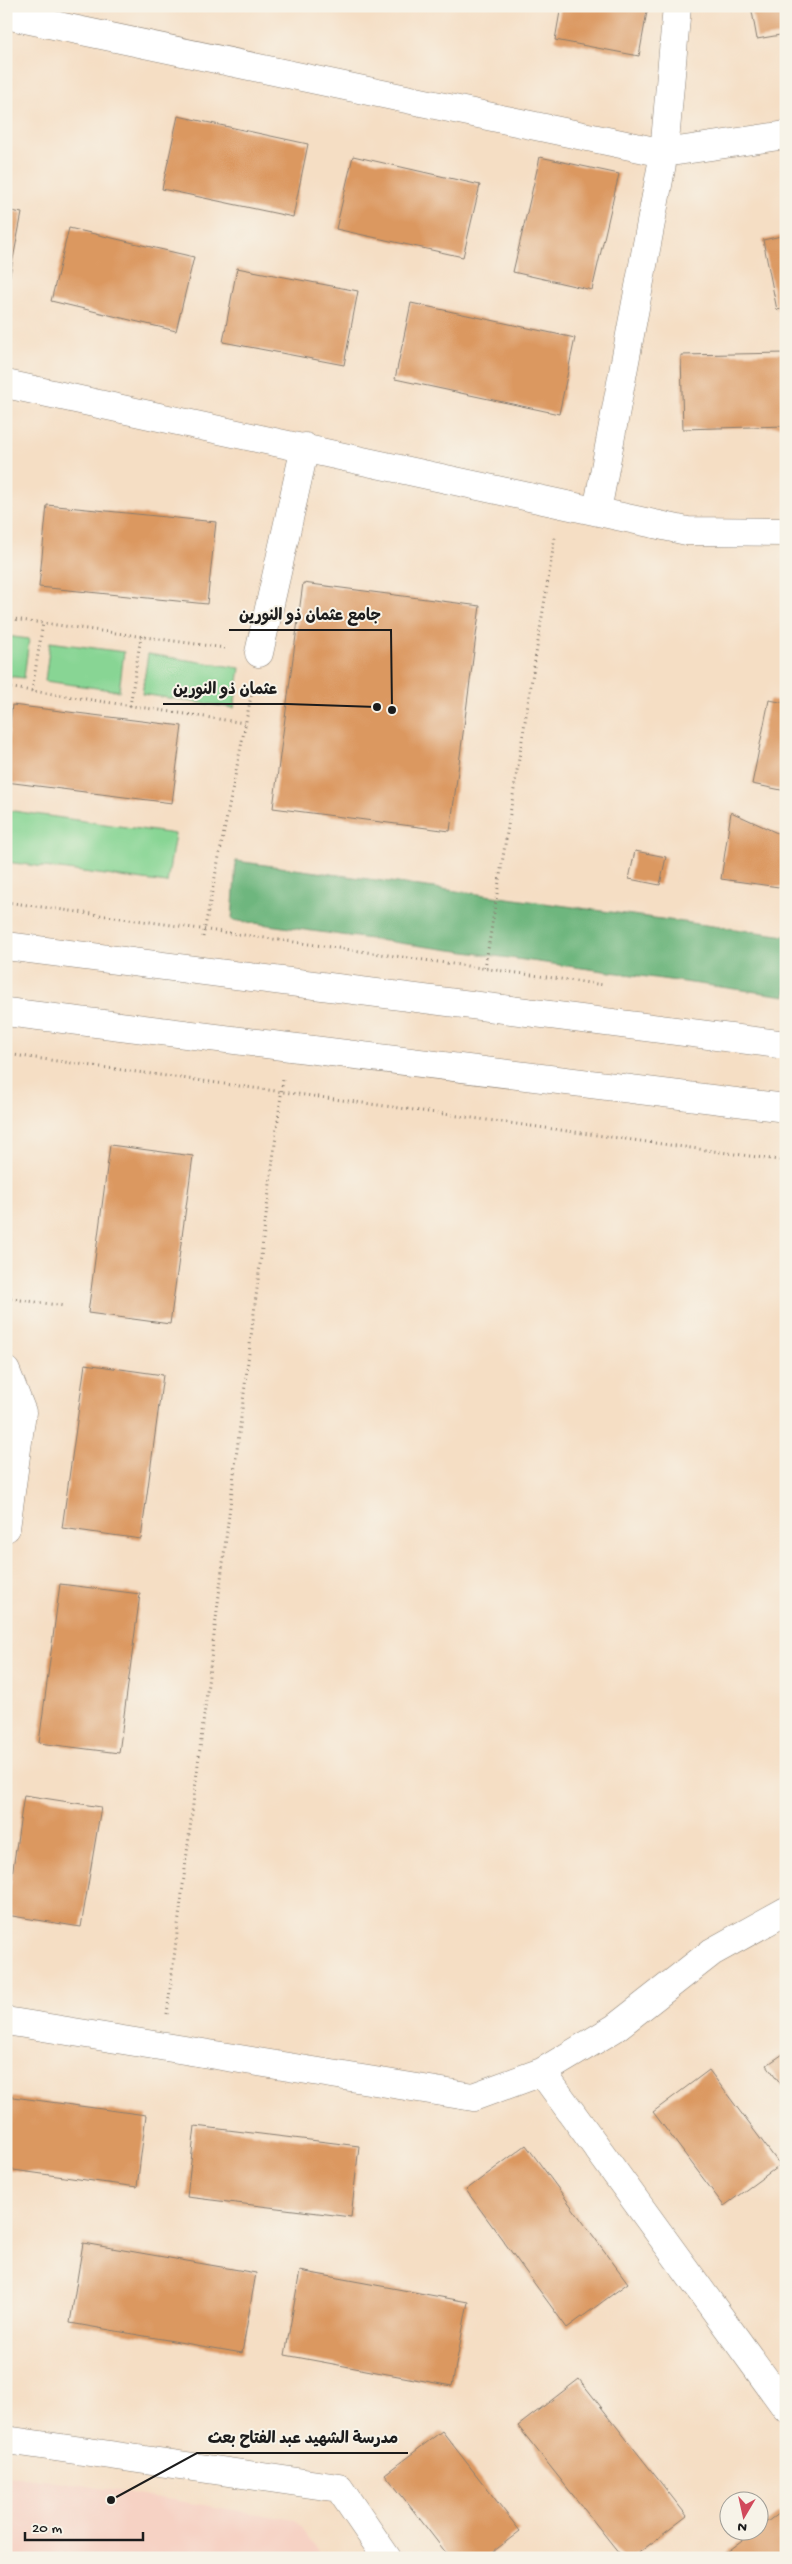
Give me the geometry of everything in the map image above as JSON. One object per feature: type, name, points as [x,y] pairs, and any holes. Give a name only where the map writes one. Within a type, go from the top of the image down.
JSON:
[{"type":"street","points":[[597,511],[664,153],[678,6]]},
{"type":"street","points":[[6,15],[664,153],[786,135]]},
{"type":"street","points":[[6,384],[561,502],[687,531],[786,532]]},
{"type":"street","points":[[259,652],[304,447]]},
{"type":"street","points":[[6,946],[196,972],[786,1045]]},
{"type":"street","points":[[6,1012],[786,1108]]},
{"type":"street","points":[[6,1371],[22,1412],[6,1528]]},
{"type":"street","points":[[6,2021],[473,2097],[542,2072],[615,2028],[712,1952],[786,1911]]},
{"type":"street","points":[[542,2072],[786,2408]]},
{"type":"street","points":[[6,2440],[338,2488],[387,2558]]},
{"type":"path","points":[[485,968],[561,502]]},
{"type":"path","points":[[6,618],[259,652],[196,972]]},
{"type":"path","points":[[32,691],[43,623]]},
{"type":"path","points":[[130,706],[141,636]]},
{"type":"path","points":[[6,687],[246,723]]},
{"type":"path","points":[[6,902],[611,986]]},
{"type":"path","points":[[163,2046],[287,1046]]},
{"type":"path","points":[[6,1054],[786,1161]]},
{"type":"path","points":[[6,1298],[65,1306]]},
{"type":"shaded area","points":[[6,2476],[44,2479],[295,2520],[324,2558],[6,2558]]},
{"type":"green space","points":[[6,636],[29,639],[24,678],[6,676]]},
{"type":"green space","points":[[50,642],[124,652],[119,691],[45,681]]},
{"type":"green space","points":[[148,654],[240,668],[234,708],[142,694]]},
{"type":"green space","points":[[6,810],[175,834],[167,883],[6,862]]},
{"type":"green space","points":[[236,861],[786,936],[786,996],[232,920]]},
{"type":"building","points":[[561,6],[648,6],[639,56],[555,40]]},
{"type":"building","points":[[751,6],[786,6],[786,34],[757,39]]},
{"type":"building","points":[[178,116],[308,144],[293,217],[162,189]]},
{"type":"building","points":[[353,156],[480,185],[463,257],[336,229]]},
{"type":"building","points":[[540,157],[619,174],[592,290],[513,272]]},
{"type":"building","points":[[6,210],[22,213],[7,290],[6,290]]},
{"type":"building","points":[[69,228],[194,257],[176,331],[51,301]]},
{"type":"building","points":[[786,235],[786,308],[777,310],[763,240]]},
{"type":"building","points":[[237,268],[358,291],[344,365],[223,342]]},
{"type":"building","points":[[411,303],[575,338],[559,414],[395,379]]},
{"type":"building","points":[[786,353],[786,426],[683,429],[681,355]]},
{"type":"building","points":[[47,505],[216,522],[207,604],[39,587]]},
{"type":"building","points":[[303,583],[480,606],[450,831],[273,808]]},
{"type":"building","points":[[769,700],[786,703],[786,791],[752,784]]},
{"type":"building","points":[[12,705],[182,726],[172,803],[6,782],[6,755]]},
{"type":"building","points":[[731,812],[786,837],[786,888],[721,879]]},
{"type":"building","points":[[635,851],[666,857],[660,885],[629,879]]},
{"type":"building","points":[[110,1145],[193,1156],[170,1324],[88,1313]]},
{"type":"building","points":[[85,1364],[163,1375],[141,1539],[62,1528]]},
{"type":"building","points":[[60,1584],[140,1594],[119,1753],[39,1743]]},
{"type":"building","points":[[24,1795],[101,1807],[81,1927],[6,1915]]},
{"type":"building","points":[[786,2052],[786,2091],[767,2065]]},
{"type":"building","points":[[709,2070],[780,2165],[724,2206],[653,2112]]},
{"type":"building","points":[[6,2096],[146,2115],[137,2187],[6,2169]]},
{"type":"building","points":[[195,2126],[359,2146],[351,2217],[187,2197]]},
{"type":"building","points":[[526,2145],[628,2283],[567,2328],[466,2190]]},
{"type":"building","points":[[83,2243],[256,2273],[242,2353],[70,2323]]},
{"type":"building","points":[[300,2271],[468,2302],[452,2386],[285,2355]]},
{"type":"building","points":[[579,2379],[687,2516],[632,2558],[623,2558],[518,2426]]},
{"type":"building","points":[[442,2431],[520,2531],[485,2558],[450,2558],[385,2474]]},
{"type":"building","points":[[786,2508],[786,2558],[719,2558],[741,2542],[770,2542],[770,2520]]},
{"type":"place","name":"عثمان ذو النورين","points":[[377,707]]},
{"type":"place","name":"جامع عثمان ذو النورين","points":[[392,710]]},
{"type":"place","name":"مدرسة الشهيد عبد الفتاح بعث","points":[[111,2500]]}]
